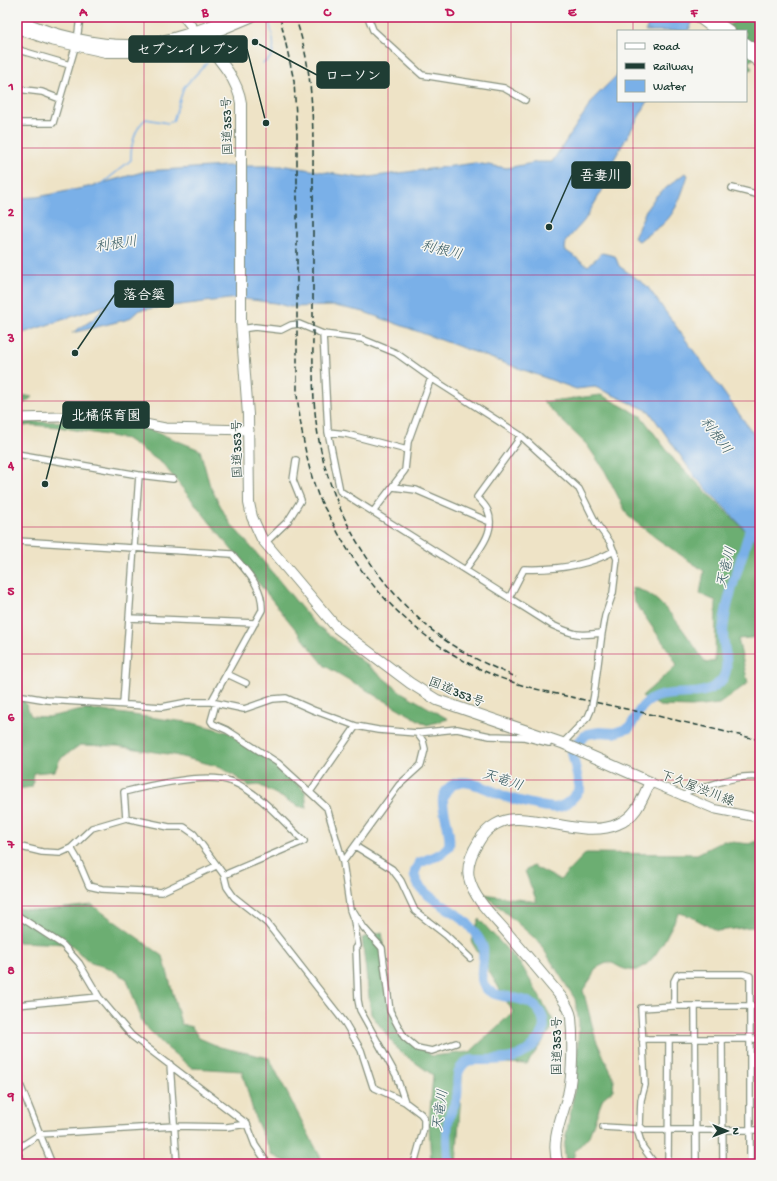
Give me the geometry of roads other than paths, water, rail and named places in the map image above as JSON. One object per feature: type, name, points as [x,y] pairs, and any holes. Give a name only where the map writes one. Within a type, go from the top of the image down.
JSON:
[{"type":"highway","points":[[17,19],[70,38],[106,44],[143,44],[198,35],[234,17]]},
{"type":"highway","points":[[17,28],[51,40],[106,52],[145,52],[252,17]]},
{"type":"highway","points":[[698,17],[716,30]]},
{"type":"highway","points":[[710,17],[729,30]]},
{"type":"highway","name":"国道353号","points":[[198,35],[237,86],[241,103],[241,326],[248,430],[249,503],[256,528],[265,543],[344,635],[428,695],[447,704],[565,745],[650,782],[637,809],[628,819],[616,825],[596,829],[525,819],[507,820],[492,826],[483,833],[469,862],[469,879],[480,900],[562,998],[569,1010],[571,1022],[570,1067],[568,1093],[555,1146],[558,1164]]},
{"type":"highway","points":[[747,44],[758,58]]},
{"type":"highway","points":[[747,52],[758,58]]},
{"type":"main road","points":[[184,17],[198,35]]},
{"type":"main road","points":[[17,418],[105,416],[165,428],[248,430]]},
{"type":"main road","name":"下久屋渋川線","points":[[650,782],[684,798],[728,813],[760,818]]},
{"type":"street","points":[[78,33],[80,17]]},
{"type":"street","points":[[368,17],[373,30],[422,76],[504,88],[525,100]]},
{"type":"street","points":[[17,48],[22,51],[70,65]]},
{"type":"street","points":[[17,123],[53,123],[74,51]]},
{"type":"street","points":[[17,89],[42,92],[60,99]]},
{"type":"street","points":[[732,188],[760,195]]},
{"type":"street","points":[[17,695],[47,700],[162,707],[188,702],[214,702],[244,709],[273,699],[286,698],[356,726],[378,730],[417,733],[456,729],[490,736],[524,737],[552,744],[565,745],[588,717],[594,695],[602,633],[616,578],[617,559],[610,542],[596,523],[584,496],[579,489],[520,435],[431,378],[396,353],[357,337],[323,334],[298,324],[291,325],[281,330],[241,326]]},
{"type":"street","points":[[323,334],[328,432],[340,491],[552,625],[573,635],[602,633]]},
{"type":"street","points":[[373,512],[405,470],[407,450],[431,378]]},
{"type":"street","points":[[328,432],[346,434],[407,450]]},
{"type":"street","points":[[465,570],[484,544],[490,522],[488,510],[477,496],[517,442],[520,435]]},
{"type":"street","points":[[17,454],[139,475],[173,479]]},
{"type":"street","points":[[265,543],[288,521],[301,500],[293,480],[296,460]]},
{"type":"street","points":[[123,704],[139,475]]},
{"type":"street","points":[[393,487],[416,490],[490,522]]},
{"type":"street","points":[[17,541],[232,554],[254,581],[261,595],[262,610],[227,674],[214,702],[212,721],[213,724],[227,730],[278,763],[328,808],[343,862],[349,905],[354,921],[358,946],[356,948],[359,1007],[396,1075],[405,1102]]},
{"type":"street","points":[[509,598],[524,568],[544,570],[565,567],[604,557],[614,551]]},
{"type":"street","points":[[129,618],[255,623]]},
{"type":"street","points":[[227,674],[246,683]]},
{"type":"street","points":[[310,792],[356,726]]},
{"type":"street","points":[[343,862],[399,785],[421,765],[425,749],[423,741],[417,733]]},
{"type":"street","points":[[684,798],[688,791],[728,779],[744,776],[760,777]]},
{"type":"street","points":[[126,818],[124,792],[155,784],[214,778],[233,782],[257,797],[304,841],[224,875]]},
{"type":"street","points":[[17,846],[42,852],[60,853],[71,848],[92,828],[126,818],[169,827],[184,827],[194,834],[224,875],[227,887],[234,897],[267,923],[345,1023],[361,1050],[373,1087],[405,1102],[424,1118],[424,1128],[414,1164]]},
{"type":"street","points":[[355,846],[392,869],[401,881],[415,911],[446,935],[470,958]]},
{"type":"street","points":[[71,848],[89,886],[102,889],[161,892],[216,866]]},
{"type":"street","points":[[349,905],[364,928],[382,948],[390,1011],[404,1037],[417,1048],[432,1051],[456,1043]]},
{"type":"street","points":[[17,915],[63,945],[79,963],[100,997],[132,1036],[247,1124],[255,1145],[268,1164]]},
{"type":"street","points":[[674,1006],[674,981],[677,976],[743,974],[750,976],[750,1164]]},
{"type":"street","points":[[17,1005],[100,997]]},
{"type":"street","points":[[760,1006],[674,1006],[642,1008],[642,1039],[645,1053],[645,1085],[641,1100],[640,1126],[644,1130],[760,1130]]},
{"type":"street","points":[[695,1006],[696,1164]]},
{"type":"street","points":[[642,1039],[760,1039]]},
{"type":"street","points":[[668,1164],[669,1039]]},
{"type":"street","points":[[722,1039],[723,1164]]},
{"type":"street","points":[[170,1064],[177,1164]]},
{"type":"street","points":[[17,1077],[52,1164]]},
{"type":"street","points":[[17,1149],[40,1134],[174,1126],[227,1127],[247,1124]]},
{"type":"street","points":[[603,1126],[637,1129],[642,1146],[655,1164]]},
{"type":"street","points":[[17,1153],[24,1164]]},
{"type":"water","points":[[654,17],[695,17],[688,30],[646,30]]},
{"type":"water","name":"利根川","points":[[617,75],[617,102],[647,102],[613,161],[603,189],[584,221],[566,241],[565,250],[588,266],[602,253],[615,256],[619,266],[647,286],[760,443],[760,545],[696,478],[649,411],[595,387],[576,389],[364,312],[335,306],[289,307],[275,303],[237,298],[139,310],[129,319],[72,333],[92,320],[107,305],[17,335],[17,198],[37,197],[88,187],[146,171],[226,166],[286,166],[361,178],[475,163],[507,168],[538,162],[552,162],[595,97]]},
{"type":"water","points":[[685,173],[688,175],[672,214],[662,225],[639,241],[634,238],[646,210],[656,196]]},
{"type":"waterway","points":[[263,63],[269,60],[273,50],[268,17]]},
{"type":"waterway","points":[[103,183],[131,160],[131,149],[136,132],[146,119],[168,123],[173,121],[184,87],[207,63]]},
{"type":"waterway","name":"天竜川","points":[[448,1164],[448,1124],[456,1099],[459,1070],[466,1062],[471,1060],[496,1060],[518,1056],[531,1048],[539,1038],[544,1023],[537,1008],[530,1003],[497,995],[490,992],[485,987],[482,979],[483,948],[474,931],[461,918],[423,891],[418,884],[414,873],[419,863],[441,854],[449,846],[449,832],[443,805],[444,795],[449,787],[456,783],[464,782],[482,786],[506,797],[533,804],[555,808],[562,806],[571,800],[580,789],[572,752],[575,745],[587,734],[600,732],[614,733],[629,728],[642,707],[652,699],[672,694],[702,692],[712,688],[720,682],[726,671],[723,638],[725,618],[731,590],[745,548],[752,520]]},
{"type":"railway","points":[[280,17],[294,81],[297,134],[297,395],[304,446],[310,471],[321,502],[346,547],[362,571],[379,592],[419,631],[466,662],[491,674],[505,680],[549,692],[760,740]]},
{"type":"railway","points":[[295,17],[302,38],[312,101],[314,397],[316,421],[322,453],[331,484],[343,515],[358,544],[377,572],[398,597],[421,620],[446,641],[480,661],[516,677]]},
{"type":"place","name":"ローソン","points":[[255,42]]},
{"type":"place","name":"セブン-イレブン","points":[[266,123]]},
{"type":"place","name":"吾妻川","points":[[549,227]]},
{"type":"place","name":"落合簗","points":[[75,353]]},
{"type":"place","name":"北橘保育園","points":[[45,484]]}]
